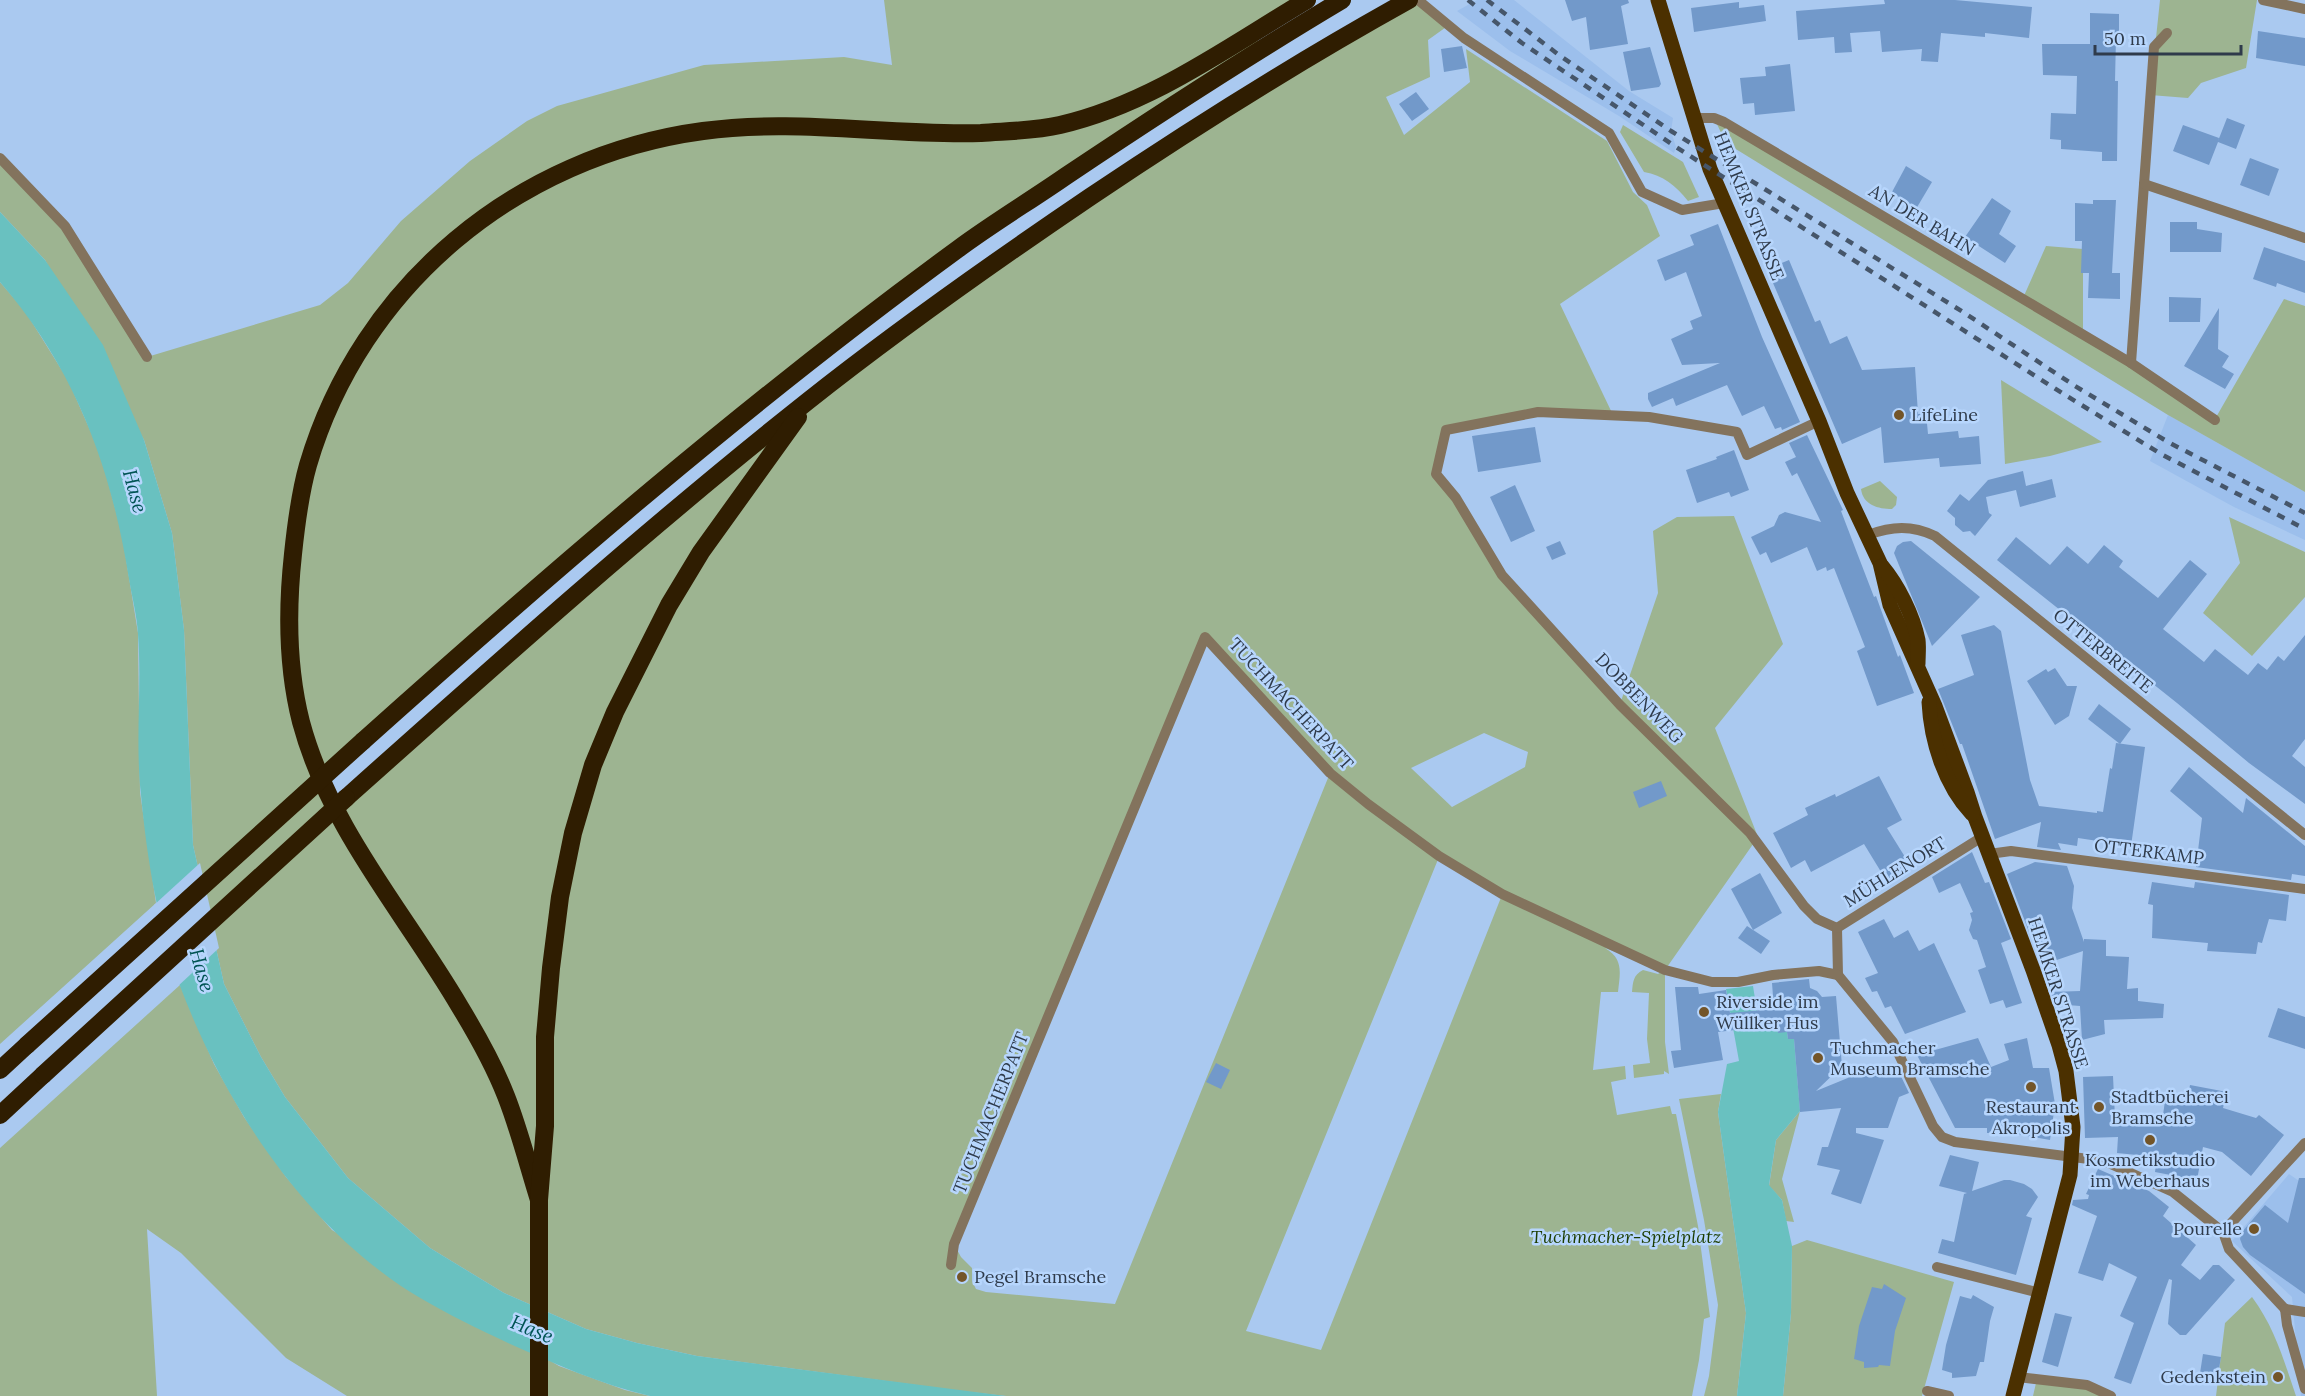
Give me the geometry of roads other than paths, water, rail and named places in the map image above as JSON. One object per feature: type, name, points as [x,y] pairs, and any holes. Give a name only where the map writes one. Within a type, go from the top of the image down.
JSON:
[{"type":"highway","points":[[539,1200],[506,1095],[484,1050],[458,1003],[373,875],[333,806],[301,720],[290,655],[288,595],[295,536],[307,468],[329,409],[356,354],[390,307],[426,267],[466,231],[513,197],[561,172],[608,153],[658,138],[708,130],[756,127],[957,134],[1056,126],[1139,98],[1172,81],[1307,0]]},
{"type":"highway","points":[[0,1070],[570,556],[695,452],[960,247],[1150,120],[1342,0]]},
{"type":"highway","points":[[0,1115],[378,769],[672,513],[811,398],[976,274],[1146,160],[1278,75],[1410,1]]},
{"type":"highway","points":[[539,1396],[539,1200],[545,1126],[545,1037],[550,968],[560,897],[573,833],[593,765],[615,712],[669,605],[701,552],[811,398]]},
{"type":"main road","name":"HEMKER STRASSE","points":[[1658,0],[1692,118],[1710,169],[1819,421],[1847,493],[1880,563],[1890,604],[1929,693],[1967,792],[2059,1045],[2073,1127],[2070,1175],[2013,1396]]},
{"type":"street","points":[[2263,0],[2305,9]]},
{"type":"street","points":[[1410,1],[1609,133],[1642,192],[1682,210],[1724,203]]},
{"type":"street","points":[[2131,363],[2154,47],[2167,33]]},
{"type":"street","name":"AN DER BAHN","points":[[1692,118],[1714,118],[1724,122],[2131,363],[2215,420]]},
{"type":"street","points":[[0,158],[65,226],[147,357]]},
{"type":"street","points":[[2144,184],[2305,238]]},
{"type":"street","name":"DOBBENWEG","points":[[1819,421],[1747,455],[1737,432],[1648,417],[1538,412],[1446,430],[1436,474],[1456,498],[1502,575],[1620,705],[1750,832],[1804,906],[1817,919],[1837,928]]},
{"type":"street","name":"OTTERBREITE","points":[[1868,535],[1884,529],[1904,527],[1921,530],[1935,537],[2305,835]]},
{"type":"street","name":"TUCHMACHERPATT","points":[[951,1265],[954,1244],[1205,637],[1330,772],[1368,804],[1439,856],[1502,894],[1665,970],[1712,982],[1738,982],[1773,975],[1819,971],[1838,975]]},
{"type":"street","name":"MÜHLENORT","points":[[1838,975],[1837,928],[1982,837]]},
{"type":"street","name":"OTTERKAMP","points":[[1989,855],[2011,851],[2305,889]]},
{"type":"street","points":[[1838,975],[1893,1042],[1933,1126],[1942,1137],[1954,1142],[2104,1161],[2173,1192],[2223,1232],[2229,1249],[2285,1308],[2305,1312]]},
{"type":"street","points":[[2223,1232],[2305,1143]]},
{"type":"street","points":[[1937,1267],[2040,1293]]},
{"type":"street","points":[[2285,1308],[2287,1325],[2305,1389]]},
{"type":"street","points":[[2018,1377],[2087,1385],[2111,1396]]},
{"type":"street","points":[[1927,1391],[1949,1396]]},
{"type":"water","name":"Hase","points":[[0,212],[45,260],[103,345],[144,440],[172,533],[184,630],[193,845],[224,984],[261,1057],[285,1097],[348,1178],[430,1248],[504,1293],[586,1329],[697,1356],[1006,1396],[650,1396],[631,1391],[577,1372],[506,1342],[413,1294],[363,1257],[297,1190],[268,1153],[218,1072],[180,986],[165,940],[150,868],[139,775],[139,674],[136,613],[112,497],[86,421],[69,384],[26,315],[0,282]]},
{"type":"water","points":[[1753,986],[1757,1011],[1787,1032],[1788,1039],[1794,1039],[1800,1111],[1776,1140],[1769,1185],[1782,1200],[1792,1246],[1791,1313],[1783,1396],[1737,1396],[1746,1313],[1718,1112],[1727,1064],[1739,1061],[1726,989]]},
{"type":"railway","points":[[1468,0],[1522,43],[1676,147],[2062,393],[2161,454],[2305,529]]},
{"type":"railway","points":[[1487,0],[1559,55],[1671,131],[1963,312],[2075,386],[2168,442],[2305,513]]},
{"type":"place","name":"LifeLine","points":[[1899,415]]},
{"type":"place","name":"Riverside im Wüllker Hus","points":[[1704,1012]]},
{"type":"place","name":"Tuchmacher Museum Bramsche","points":[[1818,1058]]},
{"type":"place","name":"Restaurant Akropolis","points":[[2031,1087]]},
{"type":"place","name":"Stadtbücherei Bramsche","points":[[2099,1107]]},
{"type":"place","name":"Kosmetikstudio im Weberhaus","points":[[2150,1140]]},
{"type":"place","name":"Pourelle","points":[[2254,1229]]},
{"type":"place","name":"Pegel Bramsche","points":[[962,1277]]},
{"type":"place","name":"Gedenkstein","points":[[2278,1377]]},
{"type":"park label","name":"Tuchmacher-Spielplatz","points":[[1626,1237]]}]
